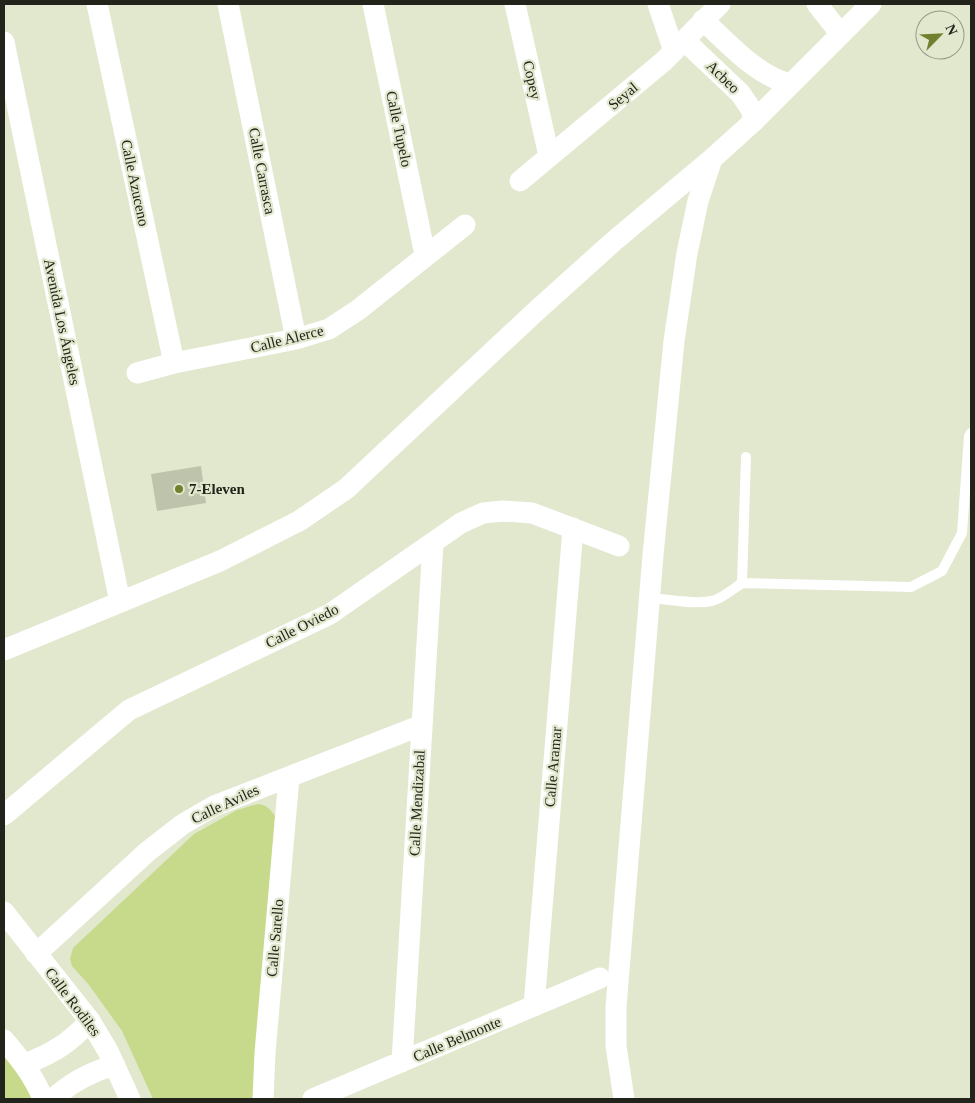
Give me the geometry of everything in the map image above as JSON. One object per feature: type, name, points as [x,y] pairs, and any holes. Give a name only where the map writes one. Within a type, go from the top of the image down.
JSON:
[{"type":"street","name":"Calle Azuceno","points":[[97,4],[174,363]]},
{"type":"street","name":"Calle Carrasca","points":[[228,4],[296,339]]},
{"type":"street","name":"Calle Tupelo","points":[[373,4],[425,255]]},
{"type":"street","name":"Copey","points":[[515,4],[549,156]]},
{"type":"street","points":[[658,4],[679,45]]},
{"type":"street","name":"Seyal","points":[[520,180],[636,86],[720,4]]},
{"type":"street","points":[[817,4],[840,34]]},
{"type":"street","points":[[4,650],[220,561],[299,521],[346,489],[534,313],[614,241],[754,121],[789,84],[872,4]]},
{"type":"street","name":"Acbeo","points":[[703,20],[742,57],[764,74],[789,84]]},
{"type":"street","name":"Avenida Los Ángeles","points":[[4,42],[120,602]]},
{"type":"street","name":"Acbeo","points":[[679,45],[740,93],[751,109],[754,121]]},
{"type":"street","points":[[624,1099],[616,1046],[616,1007],[650,598],[679,300],[698,200],[712,158]]},
{"type":"street","name":"Calle Alerce","points":[[137,373],[174,363],[296,339],[329,329],[358,310],[464,225]]},
{"type":"street","name":"Calle Oviedo","points":[[4,815],[129,710],[330,614],[461,523],[483,513],[503,511],[532,513],[619,546]]},
{"type":"street","name":"Calle Aramar","points":[[534,1006],[572,528]]},
{"type":"street","name":"Calle Mendizabal","points":[[402,1062],[433,543]]},
{"type":"street","name":"Calle Aviles","points":[[36,954],[140,858],[184,824],[214,806],[422,725]]},
{"type":"street","name":"Calle Sarello","points":[[263,1099],[265,1053],[289,777]]},
{"type":"street","name":"Calle Rodiles","points":[[4,912],[90,1021],[115,1065],[130,1099]]},
{"type":"street","name":"Calle Belmonte","points":[[313,1099],[600,978]]},
{"type":"street","points":[[25,1064],[55,1052],[77,1035],[90,1021]]},
{"type":"street","points":[[4,1040],[25,1064],[37,1084],[43,1099]]},
{"type":"street","points":[[53,1099],[73,1082],[98,1070],[115,1065]]},
{"type":"lane","points":[[650,598],[701,602],[725,595],[742,583],[911,587],[942,570],[962,533],[969,436],[971,433]]},
{"type":"lane","points":[[742,583],[746,458]]},
{"type":"green space","points":[[258,804],[264,805],[275,816],[254,1099],[153,1099],[122,1031],[89,985],[72,966],[70,959],[73,948],[194,834],[237,810]]},
{"type":"green space","points":[[4,1053],[35,1099],[4,1099]]},
{"type":"building","name":"7-Eleven","points":[[201,466],[206,503],[157,511],[151,474]]},
{"type":"place","name":"7-Eleven","points":[[179,489]]}]
